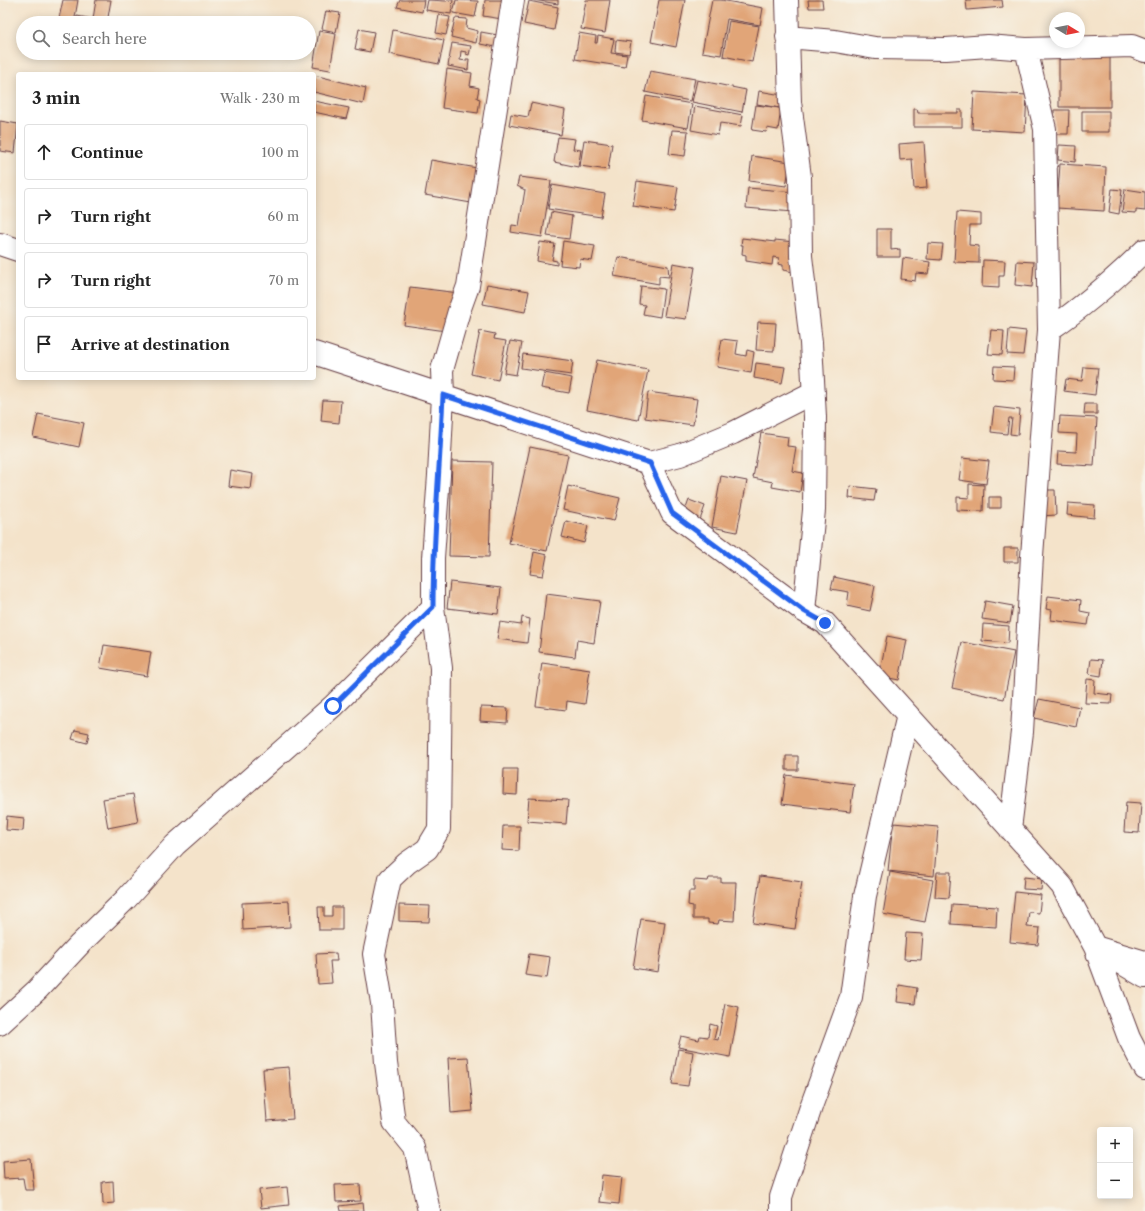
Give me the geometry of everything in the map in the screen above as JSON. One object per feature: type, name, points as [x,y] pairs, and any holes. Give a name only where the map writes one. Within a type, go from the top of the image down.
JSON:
[{"type":"street","points":[[429,1211],[415,1148],[394,1122],[386,1063],[382,1003],[374,954],[390,878],[407,863],[427,849],[439,829],[441,668],[433,607],[433,558],[443,395],[442,370],[459,311],[468,286],[513,0]]},
{"type":"street","points":[[787,0],[790,102],[800,177],[801,256],[811,343],[815,417],[814,510],[804,611]]},
{"type":"street","points":[[787,37],[836,41],[875,48],[946,49],[988,46],[1026,49],[1132,46],[1145,51]]},
{"type":"street","points":[[1010,829],[1022,732],[1032,556],[1049,330],[1045,130],[1026,49]]},
{"type":"street","points":[[0,244],[16,249]]},
{"type":"street","points":[[1049,330],[1072,314],[1128,267],[1145,250]]},
{"type":"street","points":[[316,354],[650,463],[680,455],[733,433],[814,392]]},
{"type":"street","points":[[650,463],[672,513],[804,611],[825,623],[1062,886],[1095,947],[1129,1038],[1145,1069]]},
{"type":"street","points":[[0,1024],[37,990],[80,944],[126,899],[175,845],[333,706],[433,607]]},
{"type":"street","points":[[781,1211],[781,1197],[812,1104],[851,997],[865,896],[908,715]]},
{"type":"street","points":[[1095,947],[1145,962]]},
{"type":"street","points":[[1095,947],[1145,977]]},
{"type":"building","points":[[63,0],[78,0],[75,16],[60,16]]},
{"type":"building","points":[[96,0],[111,0],[108,16],[93,16]]},
{"type":"building","points":[[400,0],[424,0],[422,12],[397,7]]},
{"type":"building","points":[[428,0],[453,0],[451,14],[426,10]]},
{"type":"building","points":[[456,0],[478,1],[475,17],[453,13]]},
{"type":"building","points":[[485,0],[505,0],[502,19],[483,16]]},
{"type":"building","points":[[534,0],[558,0],[558,4]]},
{"type":"building","points":[[586,0],[610,0],[605,33],[581,29]]},
{"type":"building","points":[[659,0],[685,0],[676,47],[651,42]]},
{"type":"building","points":[[712,0],[721,0],[763,8],[760,25],[727,19],[721,55],[702,52]]},
{"type":"building","points":[[808,0],[822,0],[823,8],[809,8]]},
{"type":"building","points":[[966,0],[1002,0],[1003,7],[967,10]]},
{"type":"building","points":[[529,1],[558,7],[554,30],[524,24]]},
{"type":"building","points":[[326,11],[340,13],[336,32],[322,29]]},
{"type":"building","points":[[439,15],[450,17],[446,35],[436,33]]},
{"type":"building","points":[[455,18],[467,19],[466,28],[478,31],[476,43],[451,37]]},
{"type":"building","points":[[729,21],[759,26],[752,62],[723,56]]},
{"type":"building","points":[[359,29],[374,32],[370,52],[355,49]]},
{"type":"building","points":[[393,30],[444,40],[439,64],[389,54]]},
{"type":"building","points":[[319,31],[336,34],[330,70],[313,67],[314,60],[316,60]]},
{"type":"building","points":[[481,32],[503,36],[496,47],[480,44]]},
{"type":"building","points":[[579,33],[596,36],[595,43],[597,43],[598,36],[614,39],[611,53],[627,55],[625,67],[575,59]]},
{"type":"building","points":[[616,40],[631,42],[629,54],[615,52]]},
{"type":"building","points":[[452,43],[471,46],[469,55],[466,54],[466,52],[461,51],[460,60],[466,61],[466,59],[469,59],[468,70],[448,66]]},
{"type":"building","points":[[1059,56],[1110,56],[1110,107],[1059,107]]},
{"type":"building","points":[[447,69],[472,73],[470,86],[479,88],[477,98],[480,99],[478,113],[442,108]]},
{"type":"building","points":[[650,71],[695,79],[690,101],[645,92]]},
{"type":"building","points":[[316,76],[366,88],[363,104],[316,92]]},
{"type":"building","points":[[697,80],[746,90],[742,112],[692,102]]},
{"type":"building","points":[[759,91],[782,95],[779,108],[757,104]]},
{"type":"building","points":[[974,92],[1027,95],[1025,132],[972,129]]},
{"type":"building","points":[[646,96],[692,104],[688,128],[642,120]]},
{"type":"building","points":[[316,101],[349,108],[346,119],[316,112]]},
{"type":"building","points":[[531,103],[565,110],[561,135],[509,125],[511,114],[528,117]]},
{"type":"building","points":[[756,105],[781,108],[778,130],[767,128],[766,132],[752,130]]},
{"type":"building","points":[[695,106],[743,115],[741,126],[720,123],[718,135],[691,130]]},
{"type":"building","points":[[914,109],[917,109],[918,113],[958,113],[958,110],[962,110],[962,127],[914,127]]},
{"type":"building","points":[[1054,110],[1069,110],[1068,134],[1054,134]]},
{"type":"building","points":[[1082,111],[1109,111],[1109,132],[1082,132]]},
{"type":"building","points":[[0,121],[16,124],[15,153],[0,151]]},
{"type":"building","points":[[672,130],[688,131],[685,156],[669,154]]},
{"type":"building","points":[[558,137],[575,139],[573,149],[581,150],[578,167],[554,162]]},
{"type":"building","points":[[584,140],[612,144],[608,170],[580,166]]},
{"type":"building","points":[[924,142],[927,188],[914,189],[912,159],[900,160],[899,144]]},
{"type":"building","points":[[1059,145],[1076,146],[1075,162],[1058,160]]},
{"type":"building","points":[[752,156],[790,162],[786,186],[749,181]]},
{"type":"building","points":[[431,160],[483,169],[477,204],[425,195]]},
{"type":"building","points":[[1060,164],[1106,167],[1104,211],[1057,208]]},
{"type":"building","points":[[519,177],[551,181],[542,237],[511,232],[512,225],[519,226],[525,190],[517,186]]},
{"type":"building","points":[[637,181],[678,187],[674,212],[633,206]]},
{"type":"building","points":[[552,185],[605,194],[601,217],[548,209]]},
{"type":"building","points":[[748,188],[795,192],[793,212],[746,208]]},
{"type":"building","points":[[1112,189],[1122,190],[1119,214],[1109,212]]},
{"type":"building","points":[[1125,189],[1145,192],[1145,211],[1136,210],[1136,213],[1122,212]]},
{"type":"building","points":[[551,212],[572,216],[569,239],[547,236]]},
{"type":"building","points":[[957,212],[981,214],[981,225],[970,225],[969,245],[979,246],[979,263],[954,262]]},
{"type":"building","points":[[877,229],[891,229],[891,250],[900,249],[900,257],[877,257]]},
{"type":"building","points":[[742,238],[775,242],[775,240],[794,242],[794,272],[783,270],[783,265],[778,264],[779,258],[773,257],[772,265],[746,261],[746,255],[742,254]]},
{"type":"building","points":[[563,241],[595,246],[592,261],[580,259],[579,267],[560,265]]},
{"type":"building","points":[[540,242],[555,244],[552,260],[557,261],[557,265],[537,261]]},
{"type":"building","points":[[928,243],[943,244],[941,260],[927,259]]},
{"type":"building","points":[[618,257],[668,266],[669,277],[659,276],[659,284],[614,276]]},
{"type":"building","points":[[903,258],[930,262],[928,274],[916,273],[915,281],[901,279]]},
{"type":"building","points":[[983,260],[1005,261],[1004,276],[999,276],[999,288],[982,287]]},
{"type":"building","points":[[1017,261],[1034,262],[1032,287],[1015,285]]},
{"type":"building","points":[[673,263],[695,267],[686,319],[664,316]]},
{"type":"building","points":[[487,284],[529,291],[525,312],[483,304]]},
{"type":"building","points":[[641,286],[664,289],[660,317],[643,314],[645,305],[639,304]]},
{"type":"building","points":[[410,287],[459,293],[453,332],[404,325]]},
{"type":"building","points":[[758,322],[776,323],[774,351],[756,350]]},
{"type":"building","points":[[1009,329],[1026,331],[1023,355],[1007,354]]},
{"type":"building","points":[[991,330],[1004,331],[1002,355],[988,354]]},
{"type":"building","points":[[480,331],[495,334],[494,339],[506,341],[498,380],[471,374]]},
{"type":"building","points":[[722,339],[738,341],[736,354],[746,356],[747,350],[754,352],[751,373],[717,367]]},
{"type":"building","points":[[510,341],[522,343],[516,375],[504,373]]},
{"type":"building","points":[[523,354],[573,361],[571,375],[521,368]]},
{"type":"building","points":[[597,360],[648,370],[638,420],[587,410]]},
{"type":"building","points":[[756,363],[785,367],[782,383],[754,378]]},
{"type":"building","points":[[994,366],[1014,367],[1013,380],[993,379]]},
{"type":"building","points":[[1084,367],[1098,368],[1095,395],[1064,391],[1066,379],[1082,381]]},
{"type":"building","points":[[544,373],[572,378],[569,393],[541,388]]},
{"type":"building","points":[[648,392],[697,399],[693,425],[645,418]]},
{"type":"building","points":[[323,400],[341,401],[339,423],[321,421]]},
{"type":"building","points":[[1085,404],[1097,404],[1097,414],[1084,414]]},
{"type":"building","points":[[994,407],[1020,410],[1018,435],[1010,434],[1012,418],[1009,418],[1007,434],[991,432]]},
{"type":"building","points":[[38,414],[84,423],[79,447],[33,437]]},
{"type":"building","points":[[1060,416],[1097,418],[1094,466],[1057,464],[1058,451],[1076,452],[1077,434],[1059,433]]},
{"type":"building","points":[[761,433],[788,437],[787,446],[796,447],[792,471],[803,473],[800,492],[772,487],[773,482],[753,478]]},
{"type":"building","points":[[530,447],[568,455],[547,551],[509,543]]},
{"type":"building","points":[[962,458],[989,461],[986,484],[959,480]]},
{"type":"building","points":[[452,461],[492,462],[489,557],[449,556]]},
{"type":"building","points":[[230,470],[253,474],[251,489],[228,486]]},
{"type":"building","points":[[721,476],[747,481],[737,532],[712,527]]},
{"type":"building","points":[[969,484],[984,485],[983,511],[957,510],[957,497],[969,498]]},
{"type":"building","points":[[568,486],[620,498],[614,521],[563,510]]},
{"type":"building","points":[[850,486],[876,489],[874,501],[849,498]]},
{"type":"building","points":[[1042,490],[1055,490],[1056,515],[1042,516]]},
{"type":"building","points":[[989,497],[1001,497],[1001,508],[989,508]]},
{"type":"building","points":[[689,500],[705,506],[700,520],[684,514]]},
{"type":"building","points":[[1068,503],[1095,505],[1094,518],[1067,515]]},
{"type":"building","points":[[566,521],[588,526],[584,543],[562,537]]},
{"type":"building","points":[[1004,548],[1018,548],[1018,562],[1004,562]]},
{"type":"building","points":[[534,552],[547,555],[543,576],[530,574]]},
{"type":"building","points":[[834,577],[875,586],[870,611],[847,606],[849,592],[831,589]]},
{"type":"building","points":[[450,582],[501,588],[498,614],[447,608]]},
{"type":"building","points":[[546,594],[600,601],[594,643],[577,640],[575,657],[539,652]]},
{"type":"building","points":[[1048,596],[1081,600],[1080,611],[1090,613],[1088,625],[1051,620],[1052,610],[1046,609]]},
{"type":"building","points":[[985,601],[1013,606],[1010,623],[982,619]]},
{"type":"building","points":[[522,617],[530,619],[527,643],[497,639],[500,622],[521,625]]},
{"type":"building","points":[[983,624],[1009,626],[1008,643],[982,641]]},
{"type":"building","points":[[887,636],[907,640],[899,680],[879,676]]},
{"type":"building","points":[[962,642],[1014,652],[1004,699],[952,688]]},
{"type":"building","points":[[104,645],[151,652],[147,676],[100,668]]},
{"type":"building","points":[[1091,659],[1103,660],[1101,676],[1089,674]]},
{"type":"building","points":[[542,663],[590,670],[585,704],[567,701],[566,710],[536,706]]},
{"type":"building","points":[[1087,679],[1095,680],[1094,693],[1112,695],[1111,704],[1085,703]]},
{"type":"building","points":[[1039,699],[1080,707],[1076,727],[1034,718]]},
{"type":"building","points":[[481,707],[508,708],[507,723],[480,721]]},
{"type":"building","points":[[75,730],[89,733],[87,743],[72,739]]},
{"type":"building","points":[[786,756],[798,756],[798,770],[786,770]]},
{"type":"building","points":[[504,769],[518,769],[517,795],[503,794]]},
{"type":"building","points":[[786,775],[854,784],[850,812],[782,804]]},
{"type":"building","points":[[133,794],[138,822],[108,828],[103,799]]},
{"type":"building","points":[[529,798],[568,800],[566,824],[527,821]]},
{"type":"building","points":[[1126,802],[1141,803],[1139,833],[1124,832]]},
{"type":"building","points":[[7,816],[24,818],[23,831],[6,830]]},
{"type":"building","points":[[893,823],[938,827],[934,876],[888,871]]},
{"type":"building","points":[[503,826],[520,826],[519,851],[502,850]]},
{"type":"building","points":[[890,872],[933,880],[925,922],[883,914]]},
{"type":"building","points":[[937,872],[951,872],[949,898],[935,897]]},
{"type":"building","points":[[760,876],[802,882],[795,929],[753,923]]},
{"type":"building","points":[[1024,877],[1042,879],[1041,890],[1023,889]]},
{"type":"building","points":[[709,878],[721,878],[721,882],[736,882],[734,921],[719,920],[718,924],[708,923],[708,919],[693,919],[693,906],[688,905],[689,891],[694,891],[694,880],[708,881]]},
{"type":"building","points":[[1015,892],[1041,895],[1039,913],[1029,912],[1027,927],[1040,928],[1038,945],[1010,942]]},
{"type":"building","points":[[289,901],[290,927],[243,930],[242,903]]},
{"type":"building","points":[[952,904],[997,907],[996,927],[951,924]]},
{"type":"building","points":[[399,905],[430,906],[429,922],[399,921]]},
{"type":"building","points":[[318,907],[324,907],[324,916],[332,916],[332,907],[342,907],[342,930],[319,930]]},
{"type":"building","points":[[641,919],[665,922],[658,972],[633,968]]},
{"type":"building","points":[[906,933],[923,934],[921,960],[904,959]]},
{"type":"building","points":[[336,953],[337,961],[330,961],[332,983],[318,984],[316,954]]},
{"type":"building","points":[[529,954],[550,957],[547,978],[525,975]]},
{"type":"building","points":[[899,985],[917,988],[915,1004],[897,1002]]},
{"type":"building","points":[[725,1004],[739,1007],[730,1057],[678,1047],[681,1036],[699,1040],[700,1036],[708,1037],[710,1024],[717,1026],[714,1039],[718,1040]]},
{"type":"building","points":[[678,1049],[693,1052],[688,1086],[672,1084]]},
{"type":"building","points":[[468,1057],[473,1111],[451,1113],[448,1058]]},
{"type":"building","points":[[289,1067],[293,1119],[267,1121],[263,1069]]},
{"type":"building","points":[[31,1159],[34,1190],[25,1190],[23,1178],[4,1179],[3,1161]]},
{"type":"building","points":[[602,1175],[622,1177],[619,1204],[599,1202]]},
{"type":"building","points":[[113,1181],[114,1203],[103,1204],[102,1182]]},
{"type":"building","points":[[360,1184],[361,1201],[336,1202],[335,1185]]},
{"type":"building","points":[[287,1187],[289,1205],[261,1208],[259,1190]]},
{"type":"building","points":[[363,1203],[364,1211],[341,1211],[340,1206]]},
{"type":"route","points":[[333,706],[433,607],[433,558],[443,395],[650,463],[672,513],[804,611],[825,623]]}]
